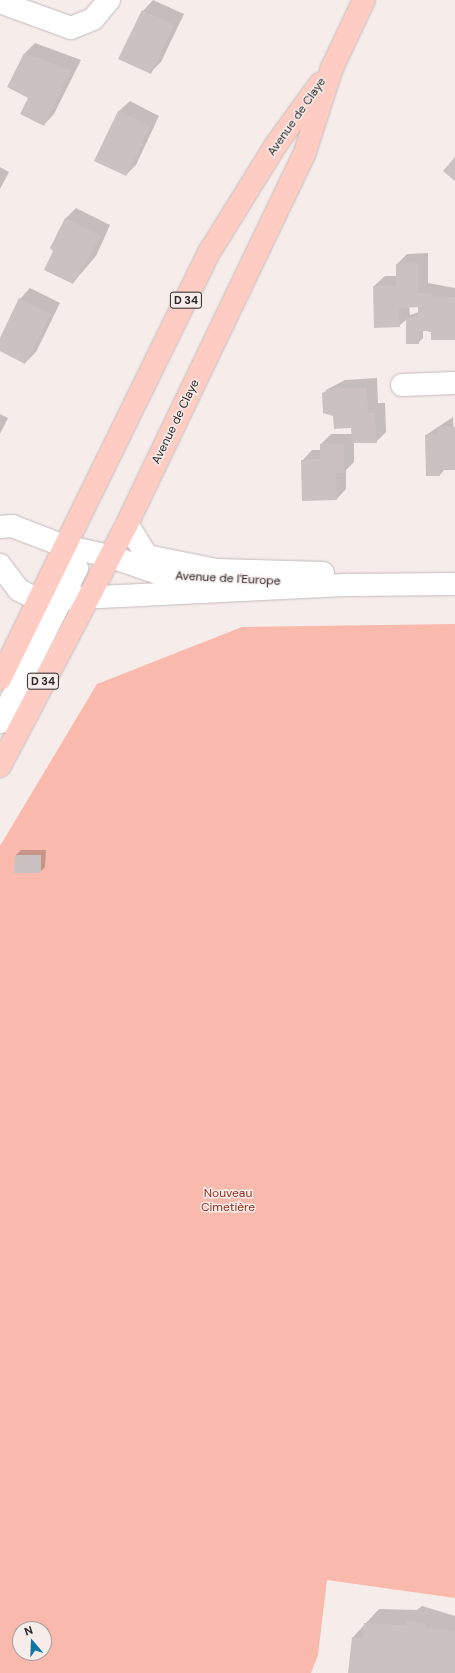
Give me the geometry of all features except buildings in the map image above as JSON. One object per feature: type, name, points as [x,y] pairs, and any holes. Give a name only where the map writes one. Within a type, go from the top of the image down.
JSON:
[{"type":"main road","name":"Avenue de Claye","points":[[0,766],[88,597],[102,558],[127,524],[305,152],[332,68],[364,0]]},
{"type":"main road","name":"Avenue de Claye","points":[[0,679],[210,251],[271,153],[332,68]]},
{"type":"street","points":[[2,7],[71,28],[93,19],[109,0]]},
{"type":"street","points":[[126,596],[102,558],[84,540],[83,528],[168,360],[185,303]]},
{"type":"street","points":[[402,385],[455,383]]},
{"type":"street","name":"Avenue de l'Europe","points":[[127,524],[148,556],[217,570],[330,573],[349,585]]},
{"type":"street","name":"Avenue de l'Europe","points":[[0,527],[12,526],[64,546],[102,558],[182,578],[349,585]]},
{"type":"street","points":[[0,722],[77,568],[64,546]]},
{"type":"street","points":[[0,565],[19,590],[39,600]]},
{"type":"street","name":"Avenue de l'Europe","points":[[39,600],[349,585],[455,584]]},
{"type":"green space","name":"Nouveau Cimetière","points":[[455,624],[455,1598],[327,1580],[318,1655],[311,1673],[0,1673],[0,846],[97,684],[242,627]]}]
